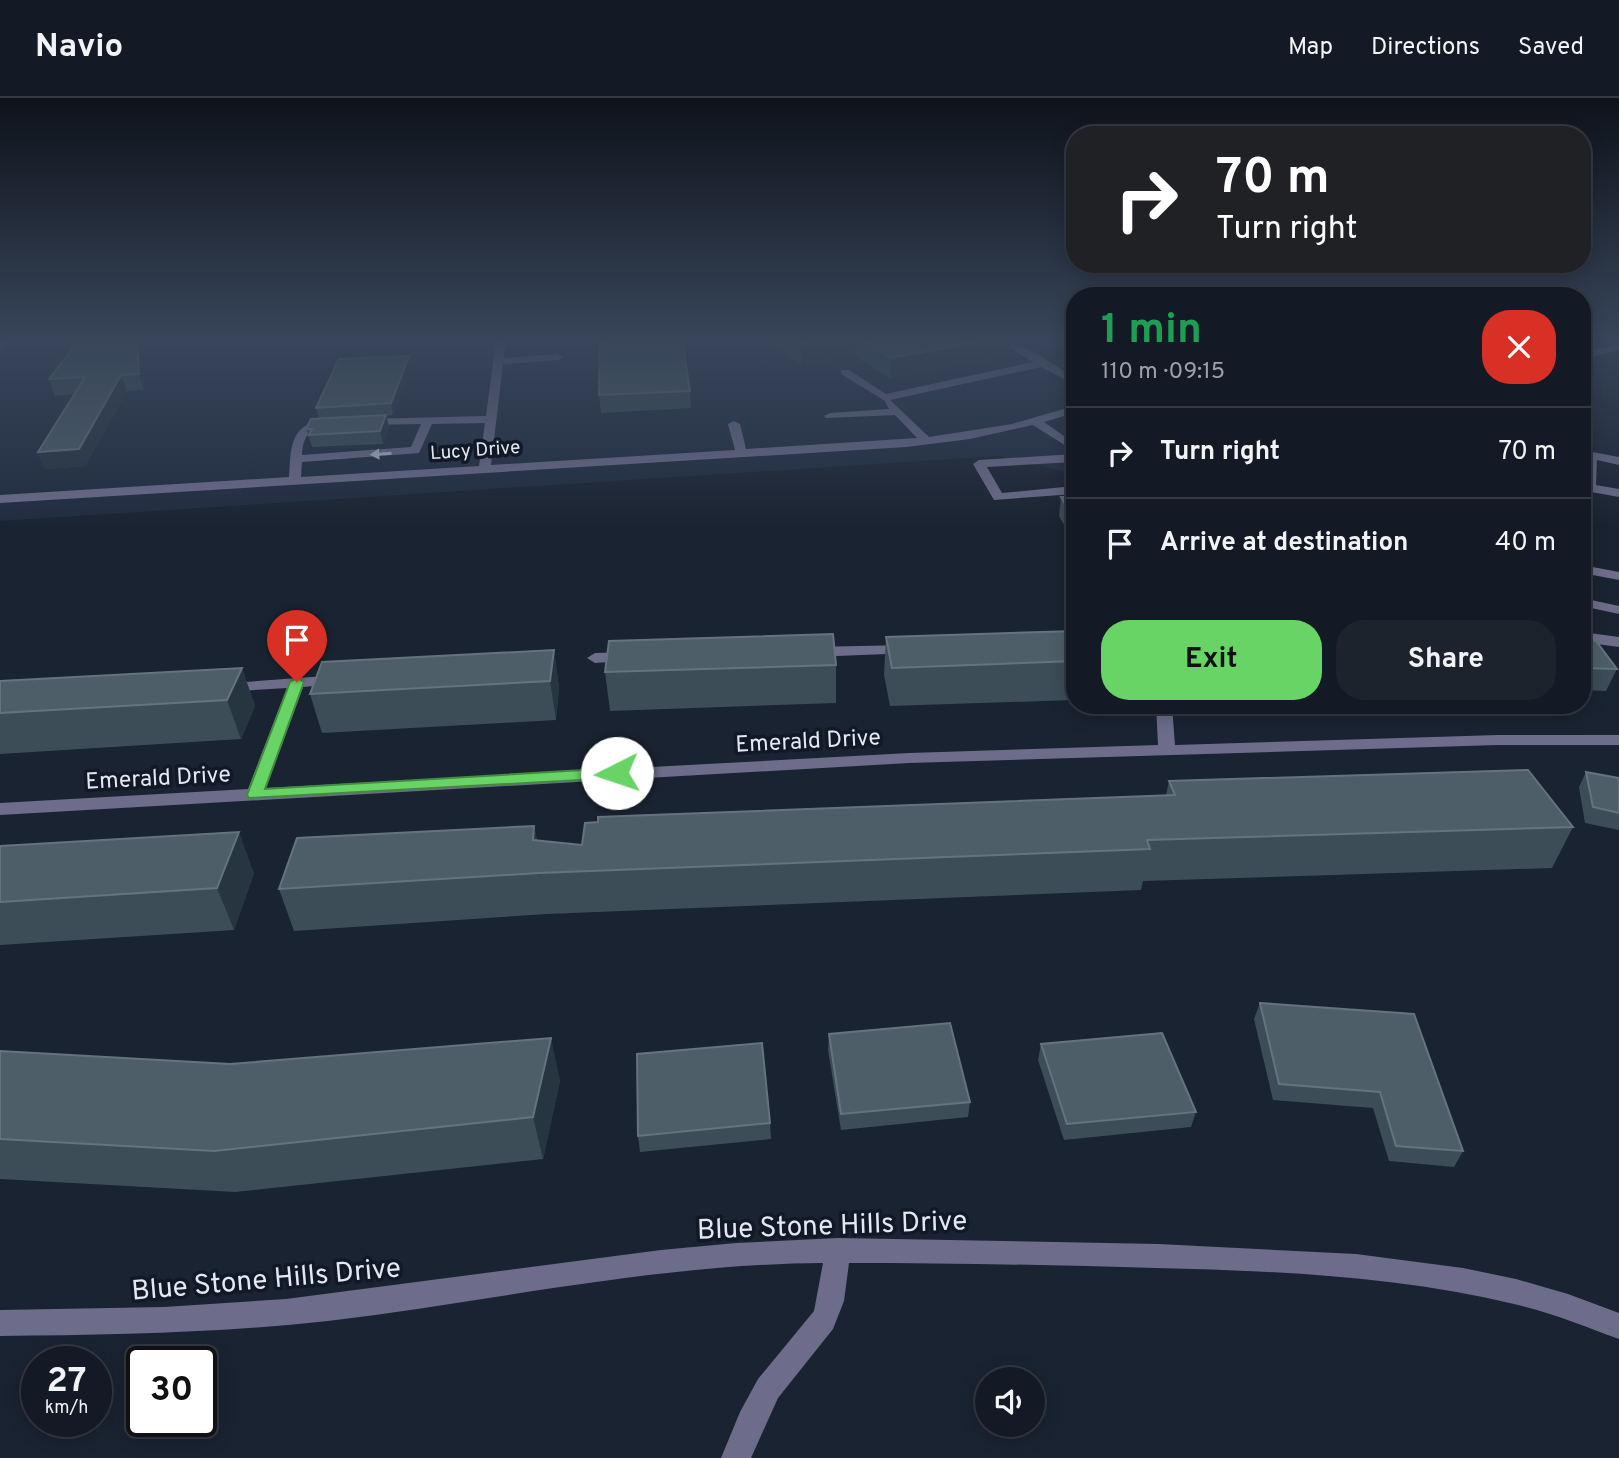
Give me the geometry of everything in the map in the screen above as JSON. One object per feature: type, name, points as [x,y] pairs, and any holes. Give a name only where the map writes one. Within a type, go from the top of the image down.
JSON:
[{"type":"street","points":[[485,468],[493,402]]},
{"type":"street","points":[[888,402],[926,441]]},
{"type":"street","points":[[830,416],[897,412]]},
{"type":"street","name":"Lucy Drive","points":[[0,499],[926,441],[1037,423],[1066,412]]},
{"type":"street","points":[[295,480],[299,439],[303,430],[314,424],[491,419]]},
{"type":"street","points":[[297,459],[415,450],[428,420]]},
{"type":"street","points":[[1037,423],[1066,443]]},
{"type":"street","points":[[734,424],[741,453]]},
{"type":"street","points":[[1591,456],[1619,461]]},
{"type":"street","points":[[1066,459],[979,464],[998,497],[1066,491]]},
{"type":"street","points":[[1591,488],[1619,493]]},
{"type":"street","points":[[1591,571],[1619,576]]},
{"type":"street","points":[[1591,604],[1619,610]]},
{"type":"street","points":[[1591,638],[1619,642]]},
{"type":"street","points":[[796,652],[921,649]]},
{"type":"street","points":[[595,658],[647,657]]},
{"type":"street","points":[[201,688],[352,679]]},
{"type":"street","points":[[255,795],[297,682]]},
{"type":"street","points":[[1165,714],[1167,750]]},
{"type":"street","name":"Emerald Drive","points":[[0,809],[819,762],[1497,740],[1619,740]]},
{"type":"street","points":[[736,1458],[749,1422],[768,1389],[782,1368],[820,1327],[830,1303],[838,1250]]},
{"type":"street","name":"Blue Stone Hills Drive","points":[[0,1323],[143,1322],[325,1308],[710,1257],[838,1250],[1064,1252],[1362,1266],[1495,1286],[1577,1309],[1619,1326]]},
{"type":"shaded area","points":[[0,402],[1066,402],[1066,472],[999,456],[0,521]]},
{"type":"building","points":[[69,402],[105,402],[79,449],[38,452]]},
{"type":"building","points":[[319,402],[391,402],[391,403],[316,408]]},
{"type":"building","points":[[386,415],[380,431],[309,435],[312,429],[306,429],[311,419]]},
{"type":"building","points":[[1066,631],[1066,661],[892,668],[886,637]]},
{"type":"building","points":[[833,634],[836,665],[605,672],[609,641]]},
{"type":"building","points":[[1591,641],[1596,641],[1617,669],[1591,668]]},
{"type":"building","points":[[554,650],[550,681],[310,694],[322,662]]},
{"type":"building","points":[[242,668],[227,700],[0,713],[0,681]]},
{"type":"building","points":[[1528,770],[1573,827],[1147,840],[1150,849],[539,873],[279,889],[297,838],[534,826],[533,840],[582,845],[585,823],[598,822],[598,817],[1175,795],[1169,781]]},
{"type":"building","points":[[1586,772],[1619,778],[1619,813],[1593,807]]},
{"type":"building","points":[[239,832],[217,888],[0,902],[0,846]]},
{"type":"building","points":[[1260,1003],[1414,1014],[1463,1151],[1396,1146],[1380,1092],[1279,1084]]},
{"type":"building","points":[[950,1023],[970,1102],[841,1114],[829,1034]]},
{"type":"building","points":[[1162,1033],[1196,1112],[1067,1124],[1041,1044]]},
{"type":"building","points":[[551,1038],[533,1117],[214,1151],[0,1139],[0,1051],[230,1064]]},
{"type":"building","points":[[762,1043],[770,1123],[638,1136],[637,1054]]},
{"type":"route","points":[[297,682],[255,795],[617,773]]}]
